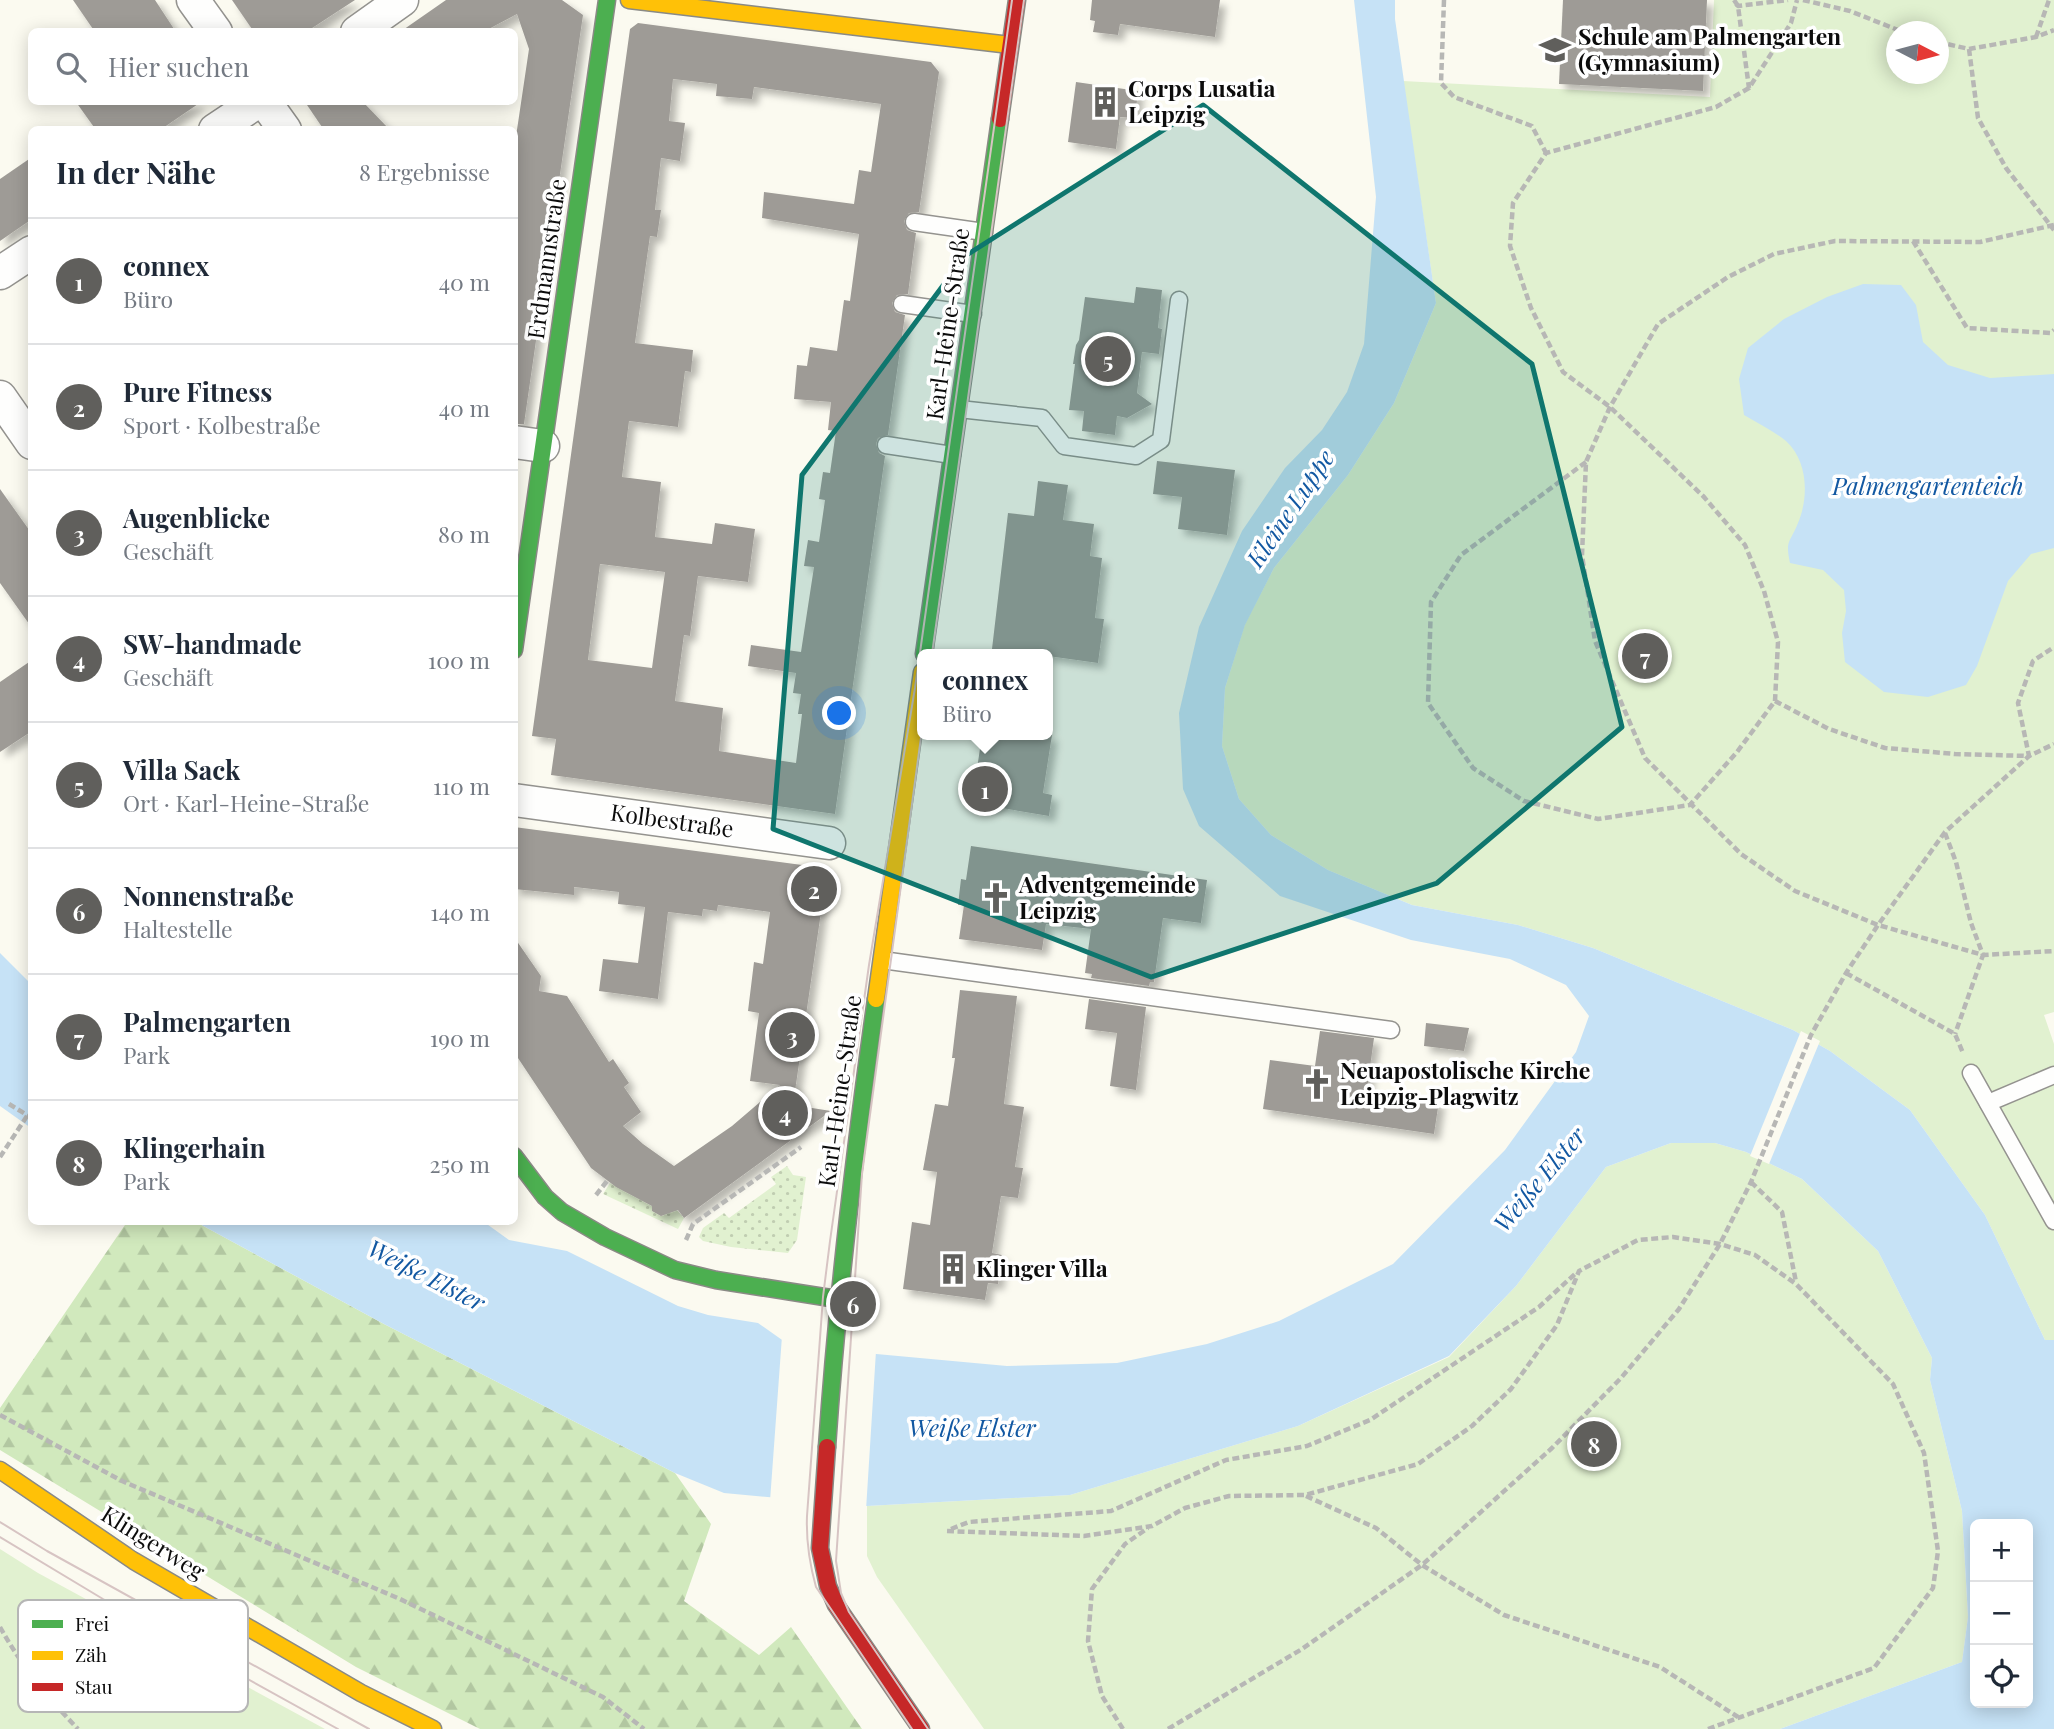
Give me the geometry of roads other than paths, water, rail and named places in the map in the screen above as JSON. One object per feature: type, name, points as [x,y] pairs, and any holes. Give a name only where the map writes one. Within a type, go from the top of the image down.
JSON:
[{"type":"main road","name":"Erdmannstraße","points":[[518,595],[529,444],[607,0]]},
{"type":"main road","points":[[629,0],[1010,45]]},
{"type":"main road","name":"Karl-Heine-Straße","points":[[926,649],[1017,0]]},
{"type":"main road","name":"Karl-Heine-Straße","points":[[917,708],[852,1168],[837,1299],[820,1548],[822,1565],[836,1605],[921,1729]]},
{"type":"main road","points":[[518,1161],[539,1190],[562,1212],[605,1237],[675,1269],[716,1280],[837,1299]]},
{"type":"main road","name":"Klingerweg","points":[[0,1470],[134,1560],[202,1600]]},
{"type":"main road","name":"Klingerweg","points":[[248,1627],[361,1693],[433,1729]]},
{"type":"street","points":[[194,0],[213,28]]},
{"type":"street","points":[[363,28],[402,0]]},
{"type":"street","points":[[221,126],[252,105]]},
{"type":"street","points":[[267,105],[282,126]]},
{"type":"street","points":[[0,273],[28,255]]},
{"type":"street","points":[[0,397],[28,437]]},
{"type":"street","name":"Kolbestraße","points":[[518,801],[829,843]]},
{"type":"lane","points":[[914,222],[984,232]]},
{"type":"lane","points":[[959,409],[1042,418],[1064,446],[1136,456],[1161,440],[1179,300]]},
{"type":"lane","points":[[902,304],[973,314]]},
{"type":"lane","points":[[886,445],[952,455]]},
{"type":"lane","points":[[882,960],[1391,1030]]},
{"type":"lane","points":[[1971,1073],[2054,1221]]},
{"type":"lane","points":[[1988,1103],[2054,1075]]},
{"type":"water","points":[[1354,0],[1395,0],[1395,19],[1436,303],[1394,403],[1348,475],[1274,568],[1245,625],[1225,688],[1222,746],[1239,799],[1271,835],[1328,870],[1412,905],[1518,925],[1593,948],[1793,1030],[1830,1051],[1910,1110],[1985,1215],[2045,1340],[2054,1340],[2054,1729],[1780,1729],[1962,1662],[1968,1617],[1962,1511],[1930,1380],[1932,1358],[1878,1251],[1802,1179],[1746,1152],[1715,1143],[1671,1143],[1606,1167],[1516,1286],[1449,1356],[1298,1426],[1070,1495],[867,1506],[724,1493],[675,1473],[384,1324],[202,1225],[488,1225],[509,1240],[567,1251],[678,1306],[708,1315],[758,1323],[785,1342],[811,1348],[1007,1366],[1117,1363],[1207,1344],[1279,1321],[1393,1264],[1505,1150],[1576,1052],[1589,1016],[1566,985],[1510,959],[1411,940],[1280,896],[1199,826],[1183,789],[1179,713],[1199,627],[1242,531],[1285,468],[1322,430],[1347,392],[1364,344],[1376,197]]},
{"type":"water","name":"Palmengartenteich","points":[[1863,284],[1901,285],[1916,305],[1923,342],[1948,365],[1990,378],[2054,374],[2054,548],[2031,554],[2008,581],[1977,666],[1966,685],[1928,697],[1884,692],[1845,662],[1842,633],[1846,611],[1844,590],[1823,570],[1790,563],[1788,546],[1802,513],[1805,491],[1799,459],[1786,441],[1744,415],[1739,379],[1748,348],[1784,319],[1827,297]]},
{"type":"water","points":[[0,953],[28,981],[28,1126],[0,1106]]},
{"type":"tram line","points":[[920,649],[1012,0]]},
{"type":"tram line","points":[[933,649],[1024,0]]},
{"type":"tram line","points":[[912,1729],[816,1587],[809,1552],[807,1516],[823,1297],[830,1241],[869,965],[917,674]]},
{"type":"tram line","points":[[921,740],[862,1174],[836,1561],[841,1593],[849,1612],[928,1729]]},
{"type":"tram line","points":[[0,1522],[136,1600]]},
{"type":"tram line","points":[[0,1537],[105,1600]]},
{"type":"tram line","points":[[248,1662],[369,1729]]},
{"type":"tram line","points":[[248,1679],[338,1729]]},
{"type":"place","name":"Schule am Palmengarten (Gymnasium)","points":[[1555,50]]},
{"type":"place","name":"Corps Lusatia Leipzig","points":[[1105,102]]},
{"type":"place","name":"Villa Sack","points":[[1108,359]]},
{"type":"place","name":"Palmengarten","points":[[1645,656]]},
{"type":"place","name":"connex","points":[[985,789]]},
{"type":"place","name":"Pure Fitness","points":[[814,889]]},
{"type":"place","name":"Adventgemeinde Leipzig","points":[[996,898]]},
{"type":"place","name":"Augenblicke","points":[[792,1035]]},
{"type":"place","name":"Neuapostolische Kirche Leipzig-Plagwitz","points":[[1317,1084]]},
{"type":"place","name":"SW-handmade","points":[[785,1113]]},
{"type":"place","name":"Klinger Villa","points":[[953,1269]]},
{"type":"place","name":"Nonnenstraße","points":[[853,1304]]},
{"type":"place","name":"Klingerhain","points":[[1594,1444]]},
{"type":"water label","name":"Kleine Luppe","points":[[1291,509]]},
{"type":"water label","name":"Weiße Elster","points":[[1540,1180]]},
{"type":"water label","name":"Weiße Elster","points":[[426,1276]]},
{"type":"water label","name":"Weiße Elster","points":[[972,1429]]}]
